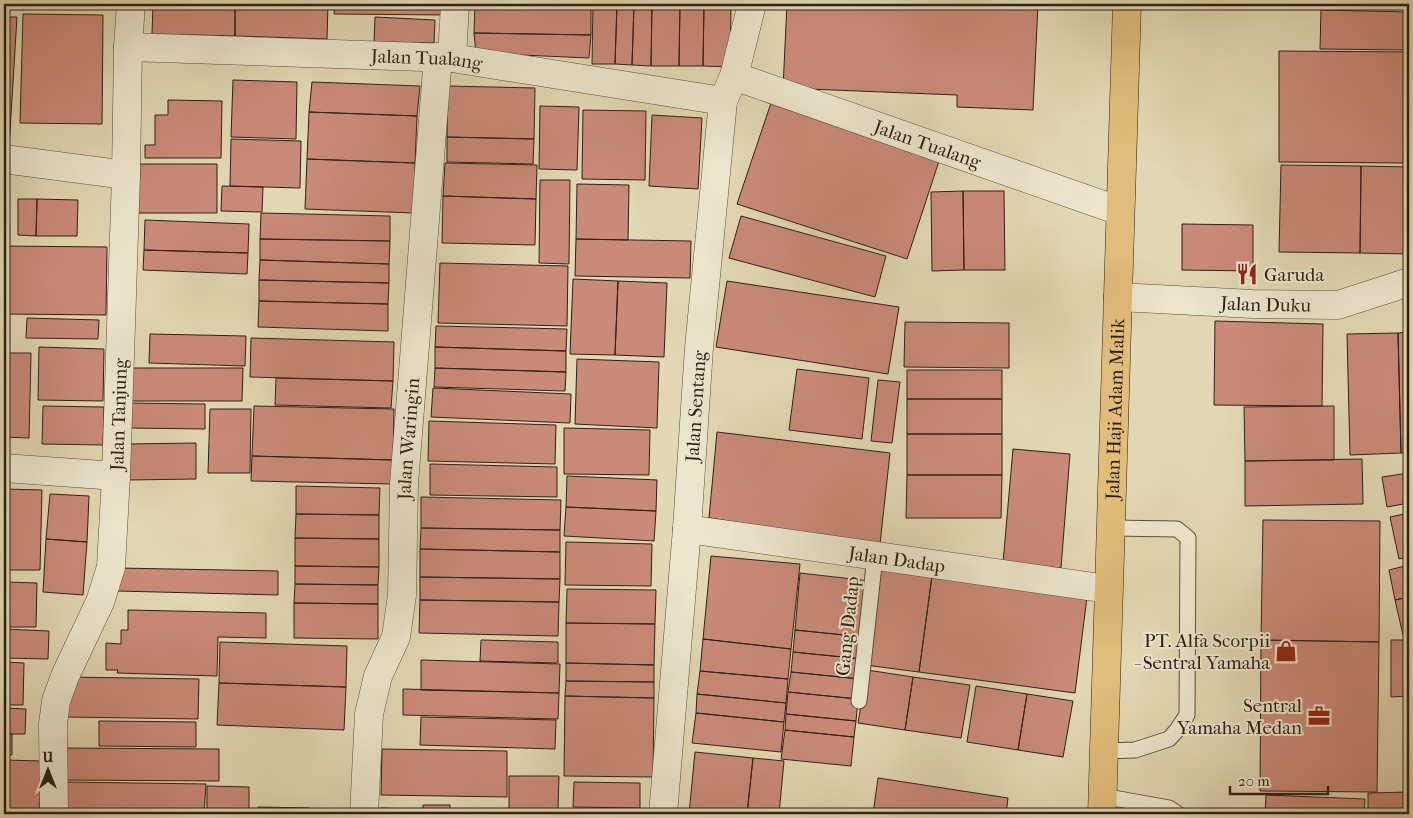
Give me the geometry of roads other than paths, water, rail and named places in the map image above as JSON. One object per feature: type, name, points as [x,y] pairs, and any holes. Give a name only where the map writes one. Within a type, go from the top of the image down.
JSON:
[{"type":"main road","name":"Jalan Haji Adam Malik","points":[[1102,805],[1126,4]]},
{"type":"street","name":"Jalan Tanjung","points":[[54,814],[53,724],[56,701],[65,676],[100,602],[111,567],[116,476],[126,175],[128,47],[131,4]]},
{"type":"street","name":"Jalan Waringin","points":[[364,814],[369,714],[378,676],[396,637],[402,595],[404,484],[414,367],[445,58],[455,4]]},
{"type":"street","name":"Jalan Sentang","points":[[663,814],[687,529],[699,348],[723,101],[734,76],[752,4]]},
{"type":"street","name":"Jalan Tualang","points":[[128,47],[445,58],[723,101]]},
{"type":"street","name":"Jalan Tualang","points":[[734,76],[1120,211]]},
{"type":"street","points":[[4,159],[126,175]]},
{"type":"street","name":"Jalan Duku","points":[[1118,296],[1253,304],[1338,305],[1409,282]]},
{"type":"street","points":[[4,468],[116,476]]},
{"type":"street","name":"Jalan Dadap","points":[[687,529],[1108,589]]},
{"type":"lane","points":[[1104,751],[1135,750],[1169,739],[1187,716],[1188,538],[1177,529],[1111,528]]},
{"type":"lane","name":"Gang Dadap","points":[[859,701],[875,556]]},
{"type":"lane","points":[[1102,805],[1169,808],[1178,814]]},
{"type":"place","name":"Garuda","points":[[1247,274]]},
{"type":"place","name":"PT. Alfa Scorpii - Sentral Yamaha","points":[[1286,651]]},
{"type":"place","name":"Sentral Yamaha Medan","points":[[1319,716]]}]
